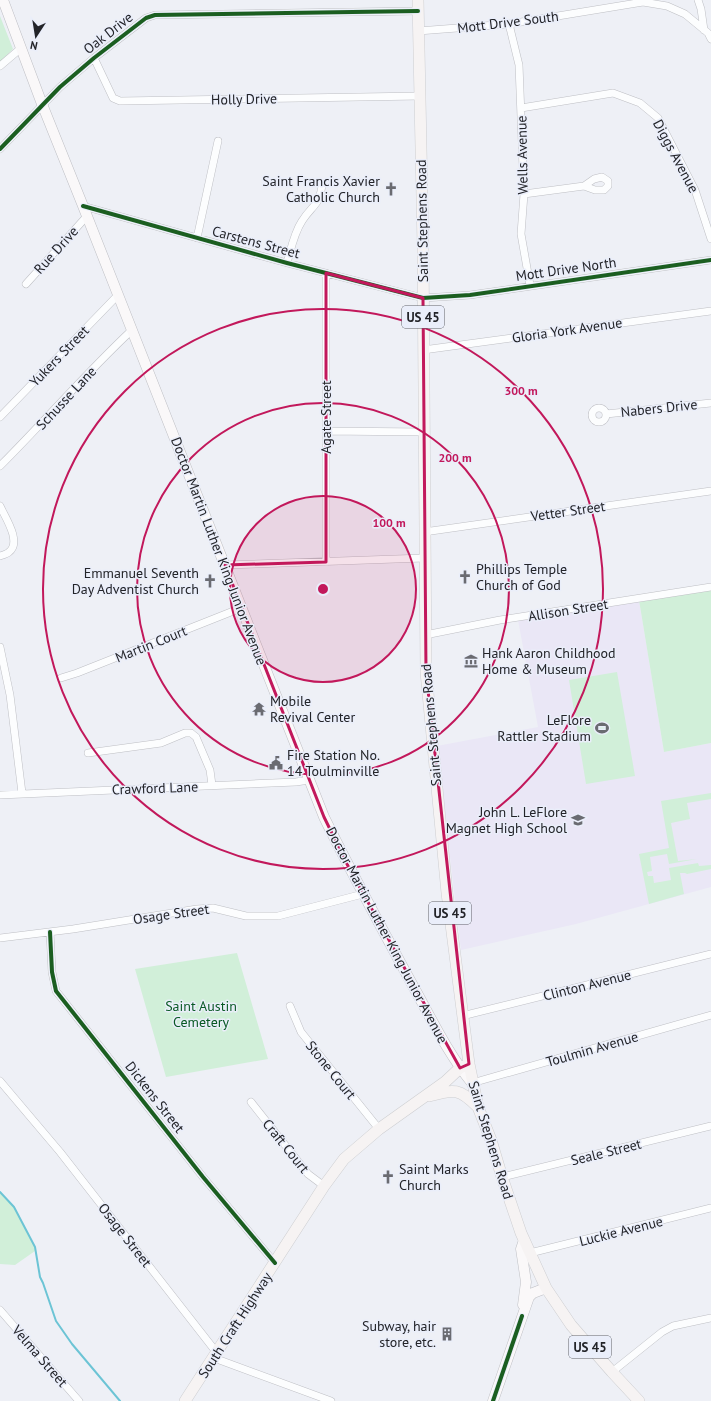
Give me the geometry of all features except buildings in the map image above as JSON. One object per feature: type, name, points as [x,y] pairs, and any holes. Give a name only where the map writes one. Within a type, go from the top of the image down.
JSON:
[{"type":"main road","name":"Doctor Martin Luther King Junior Avenue","points":[[2,0],[20,49],[324,817],[362,894],[464,1066]]},
{"type":"main road","name":"Saint Stephens Road","points":[[418,5],[423,298],[426,672],[440,822],[462,1016],[464,1066],[472,1083],[478,1107],[491,1140],[524,1240],[546,1288],[571,1325],[639,1401]]},
{"type":"main road","name":"South Craft Highway","points":[[185,1401],[324,1186],[344,1159],[379,1129],[445,1082],[464,1066]]},
{"type":"main road","points":[[421,1099],[443,1092],[458,1092],[466,1095],[478,1107]]},
{"type":"main road","points":[[522,1316],[526,1282],[521,1249],[524,1240]]},
{"type":"main road","points":[[493,1401],[529,1297],[533,1293],[546,1288]]},
{"type":"street","points":[[698,0],[704,30]]},
{"type":"street","name":"Mott Drive South","points":[[418,31],[509,24],[643,2],[659,2],[685,14],[704,30],[711,39]]},
{"type":"street","name":"Oak Drive","points":[[0,149],[60,86],[146,18],[155,15],[418,5]]},
{"type":"street","name":"Wells Avenue","points":[[509,24],[519,65],[524,194],[521,234],[530,285]]},
{"type":"street","points":[[0,66],[20,49]]},
{"type":"street","name":"Holly Drive","points":[[94,58],[113,98],[120,101],[420,96]]},
{"type":"street","name":"Diggs Avenue","points":[[521,108],[613,93],[640,103],[658,118],[696,190],[711,239]]},
{"type":"street","points":[[197,238],[218,141]]},
{"type":"street","points":[[288,262],[301,222],[318,202],[321,195],[322,184]]},
{"type":"street","points":[[524,194],[584,186]]},
{"type":"street","name":"Carstens Street","points":[[83,206],[326,273],[423,298]]},
{"type":"street","name":"Rue Drive","points":[[26,284],[87,216]]},
{"type":"street","name":"Mott Drive North","points":[[423,298],[470,295],[530,285],[711,260]]},
{"type":"street","name":"Agate Street","points":[[326,273],[326,562]]},
{"type":"street","name":"Yukers Street","points":[[0,417],[118,295]]},
{"type":"street","name":"Gloria York Avenue","points":[[423,350],[711,311]]},
{"type":"street","name":"Schusse Lane","points":[[0,466],[104,356],[132,330]]},
{"type":"street","name":"Nabers Drive","points":[[606,414],[711,403]]},
{"type":"street","points":[[326,431],[424,432]]},
{"type":"street","name":"Vetter Street","points":[[424,532],[711,491]]},
{"type":"street","points":[[0,506],[14,532],[13,545],[10,552],[0,556]]},
{"type":"street","points":[[225,565],[424,558]]},
{"type":"street","name":"Allison Street","points":[[425,635],[500,620],[711,587]]},
{"type":"street","name":"Martin Court","points":[[61,678],[241,608]]},
{"type":"street","points":[[0,647],[10,695],[22,793]]},
{"type":"street","points":[[88,753],[161,743],[185,733],[191,734],[196,736],[210,770],[212,785]]},
{"type":"street","name":"Crawford Lane","points":[[0,795],[296,782],[310,780]]},
{"type":"street","name":"Osage Street","points":[[0,938],[50,932],[197,909],[213,908],[246,916],[278,916],[362,894]]},
{"type":"street","name":"Dickens Street","points":[[50,932],[52,972],[56,991],[203,1177],[274,1263]]},
{"type":"street","name":"Clinton Avenue","points":[[462,1016],[711,954]]},
{"type":"street","name":"Stone Court","points":[[290,1006],[301,1032],[379,1129]]},
{"type":"street","name":"Toulmin Avenue","points":[[472,1083],[711,1015]]},
{"type":"street","name":"Osage Street","points":[[0,1081],[60,1152],[216,1355]]},
{"type":"street","name":"Craft Court","points":[[251,1102],[308,1174],[324,1186]]},
{"type":"street","name":"Seale Street","points":[[502,1177],[711,1126]]},
{"type":"street","name":"Luckie Avenue","points":[[530,1253],[711,1208]]},
{"type":"street","name":"Velma Street","points":[[0,1310],[80,1401]]},
{"type":"street","points":[[612,1372],[662,1332],[672,1326],[711,1318]]},
{"type":"street","points":[[216,1355],[331,1401]]},
{"type":"highlighted area","points":[[326,273],[423,298],[426,672],[469,1064],[460,1068],[349,868],[324,817],[225,565],[326,562]]},
{"type":"shaded area","name":"John L. LeFlore Magnet High School","points":[[639,600],[664,752],[711,743],[711,887],[576,924],[461,950],[437,746],[538,727],[518,620]]},
{"type":"green space","points":[[0,16],[13,49],[0,62]]},
{"type":"green space","points":[[711,588],[711,743],[664,752],[639,600]]},
{"type":"green space","name":"LeFlore Rattler Stadium","points":[[617,672],[635,776],[586,784],[569,680]]},
{"type":"green space","points":[[711,793],[711,799],[687,803],[690,819],[671,823],[678,861],[697,859],[669,864],[667,854],[650,857],[652,871],[647,872],[648,876],[653,876],[654,883],[671,880],[669,868],[698,863],[699,866],[711,865],[711,869],[687,874],[680,873],[684,894],[649,904],[639,854],[669,848],[661,801]]},
{"type":"green space","name":"Saint Austin Cemetery","points":[[237,953],[268,1059],[166,1077],[135,969]]},
{"type":"green space","points":[[0,1192],[14,1207],[35,1247],[35,1251],[15,1265],[0,1264]]},
{"type":"waterway","points":[[0,1192],[14,1207],[35,1247],[40,1277],[56,1321],[72,1344],[120,1401]]},
{"type":"cycle path","points":[[0,149],[60,87],[94,58],[146,18],[155,15],[418,11]]},
{"type":"cycle path","points":[[83,206],[287,263],[423,298],[470,295],[711,260]]},
{"type":"cycle path","points":[[50,932],[52,972],[56,991],[203,1177],[275,1263]]},
{"type":"cycle path","points":[[493,1401],[522,1316]]},
{"type":"place","name":"Saint Francis Xavier Catholic Church","points":[[391,189]]},
{"type":"place","name":"Phillips Temple Church of God","points":[[465,577]]},
{"type":"place","name":"Emmanuel Seventh Day Adventist Church","points":[[210,581]]},
{"type":"place","name":"Hank Aaron Childhood Home & Museum","points":[[471,661]]},
{"type":"place","name":"Mobile Revival Center","points":[[259,709]]},
{"type":"place","name":"LeFlore Rattler Stadium","points":[[602,728]]},
{"type":"place","name":"Fire Station No. 14 Toulminville","points":[[276,763]]},
{"type":"place","name":"John L. LeFlore Magnet High School","points":[[578,820]]},
{"type":"place","name":"Saint Marks Church","points":[[388,1177]]},
{"type":"place","name":"Subway, hair store, etc.","points":[[447,1334]]}]
